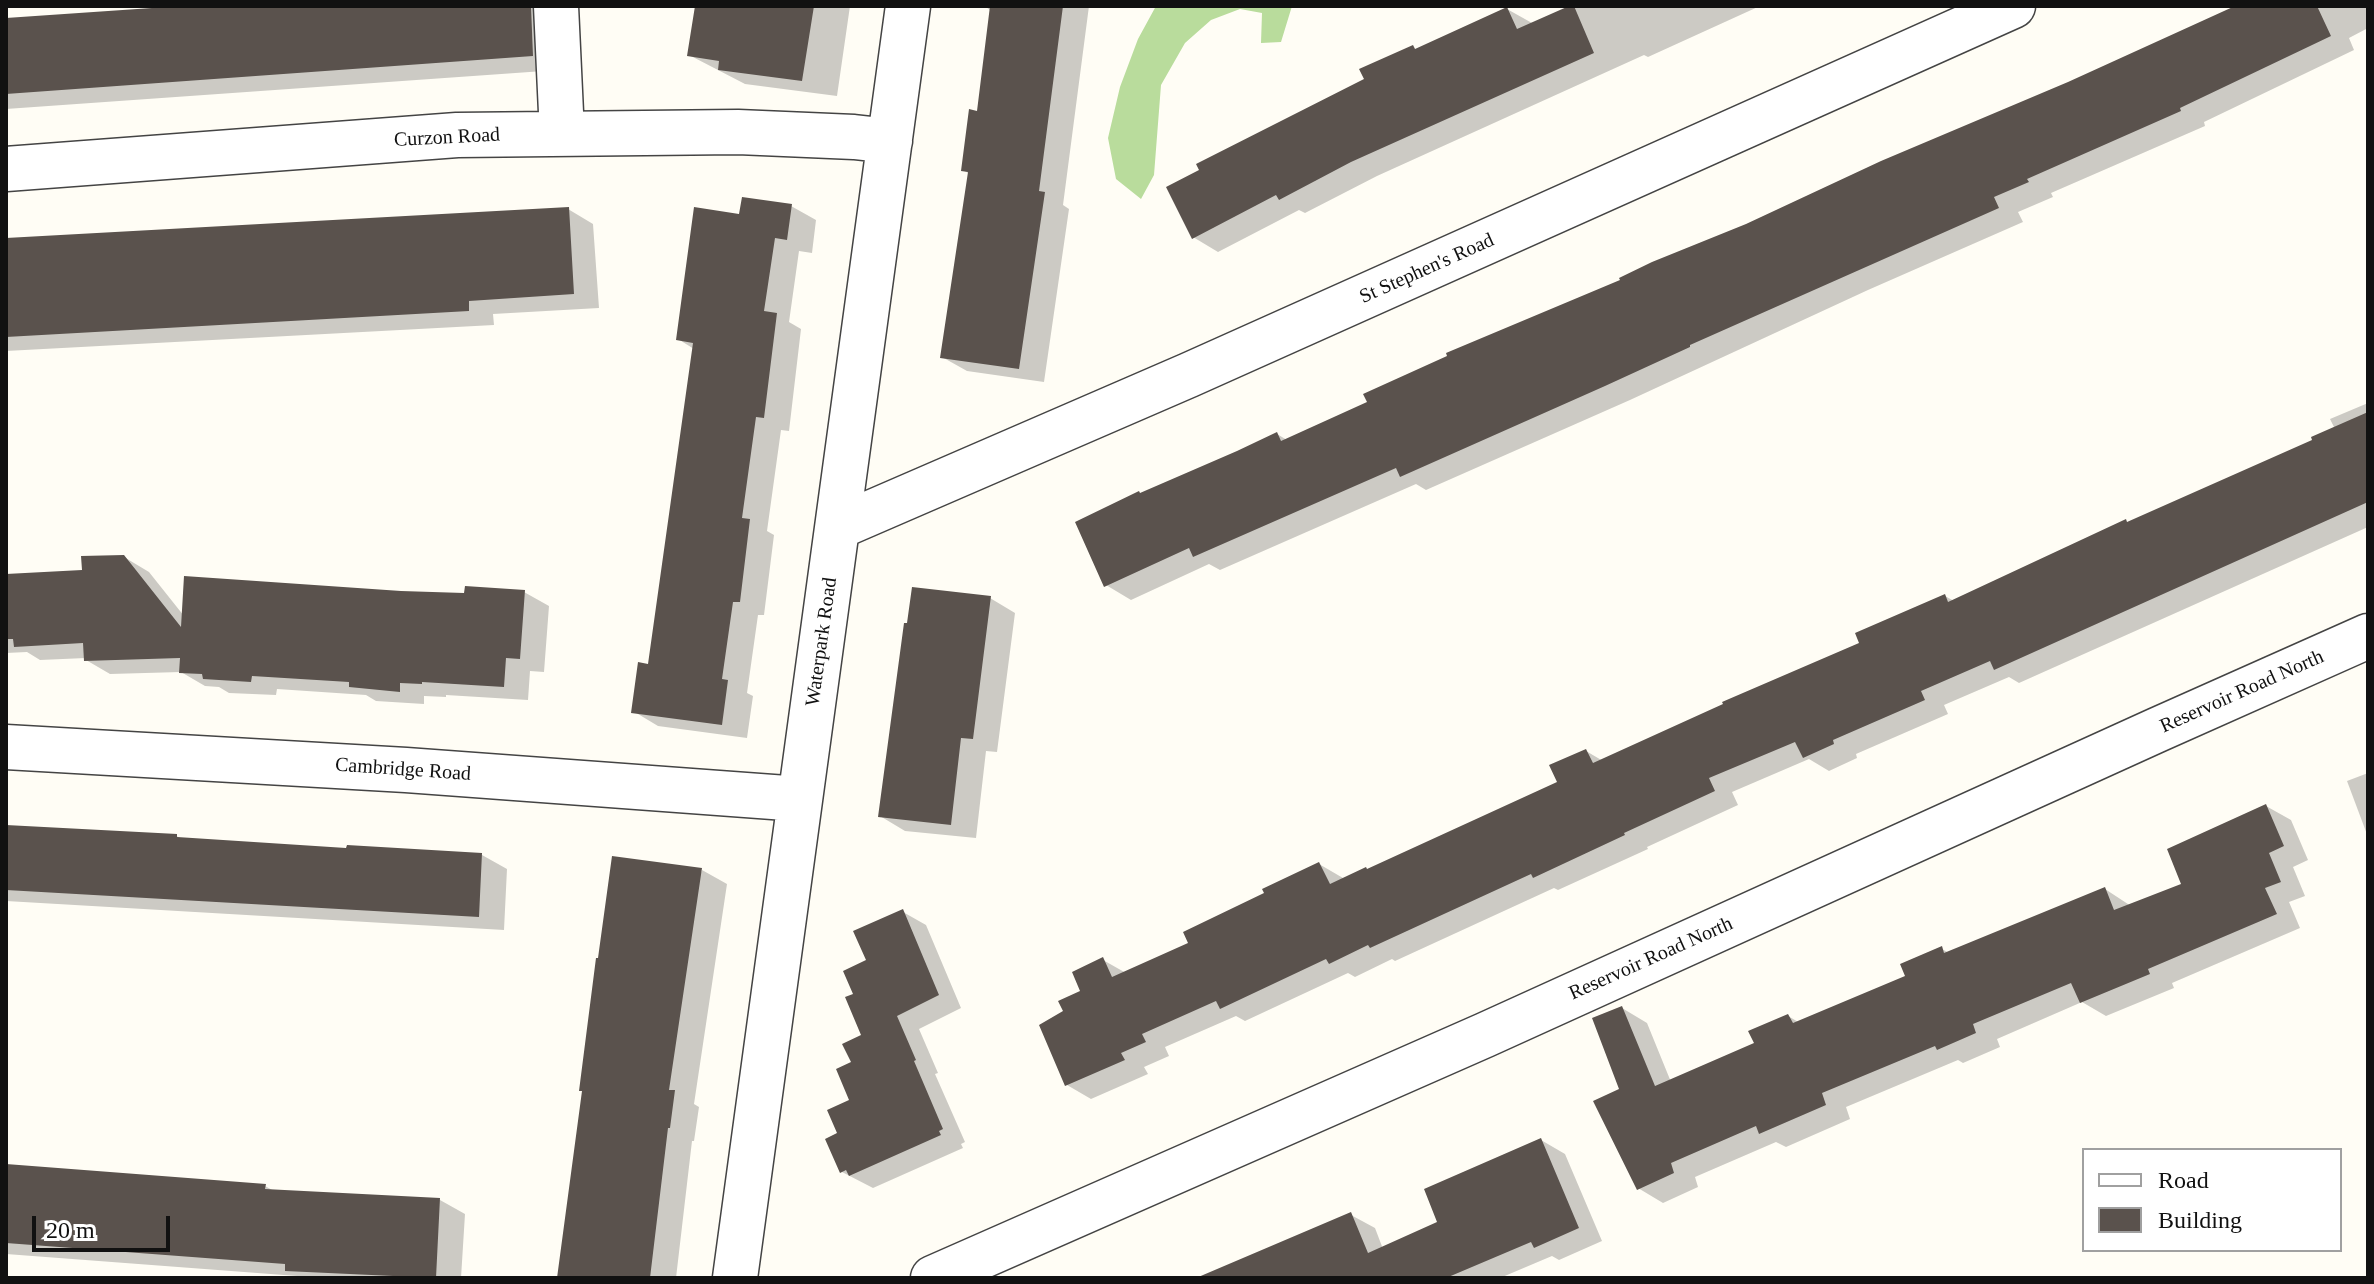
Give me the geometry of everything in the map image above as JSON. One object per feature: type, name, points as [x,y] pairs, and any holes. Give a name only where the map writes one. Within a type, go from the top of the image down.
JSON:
[{"type":"street","points":[[556,6],[562,134]]},
{"type":"street","name":"Waterpark Road","points":[[735,1278],[908,6]]},
{"type":"street","name":"St Stephen's Road","points":[[838,527],[1189,375],[2013,6]]},
{"type":"street","name":"Curzon Road","points":[[6,169],[457,135],[738,132],[890,141]]},
{"type":"street","name":"Reservoir Road North","points":[[933,1278],[1499,1029],[2368,636]]},
{"type":"street","name":"Cambridge Road","points":[[6,747],[422,771],[800,799]]},
{"type":"green space","points":[[1156,6],[1292,6],[1281,42],[1261,43],[1262,13],[1240,9],[1211,20],[1185,43],[1161,85],[1154,175],[1141,199],[1116,179],[1108,138],[1120,87],[1138,39]]},
{"type":"building","points":[[181,6],[531,6],[533,56],[6,94],[6,18]]},
{"type":"building","points":[[695,6],[814,6],[802,81],[718,70],[719,61],[687,56]]},
{"type":"building","points":[[990,6],[1063,6],[1039,191],[1045,192],[1019,369],[940,358],[968,172],[961,171],[969,109],[977,111]]},
{"type":"building","points":[[1574,6],[1594,53],[1351,162],[1279,200],[1276,195],[1192,239],[1166,187],[1199,170],[1196,164],[1364,79],[1359,69],[1413,45],[1415,49],[1507,7],[1517,29]]},
{"type":"building","points":[[2235,6],[2317,6],[2331,36],[2180,108],[2181,111],[2027,179],[2029,182],[1994,197],[1999,208],[1605,386],[1400,477],[1396,468],[1193,557],[1189,548],[1104,587],[1075,522],[1277,432],[1281,441],[1367,402],[1363,394],[1447,356],[1446,353],[1620,280],[1652,262],[1746,224],[1881,161],[2068,82]]},
{"type":"building","points":[[742,197],[792,204],[787,240],[775,238],[764,311],[777,313],[764,418],[756,417],[742,518],[750,519],[740,602],[733,602],[722,679],[728,680],[722,725],[631,713],[638,662],[648,664],[693,343],[676,340],[694,207],[739,214]]},
{"type":"building","points":[[569,207],[574,294],[469,301],[469,311],[6,337],[6,238]]},
{"type":"building","points":[[2368,412],[2368,502],[1994,670],[1990,661],[1921,691],[1925,700],[1833,740],[1834,744],[1803,758],[1795,742],[1709,778],[1715,791],[1625,835],[1533,878],[1531,874],[1370,948],[1368,945],[1329,964],[1326,959],[1220,1009],[1216,1001],[1142,1034],[1146,1042],[1121,1053],[1125,1060],[1065,1086],[1039,1025],[1063,1011],[1058,1001],[1080,991],[1072,972],[1103,957],[1112,977],[1188,943],[1183,932],[1319,862],[1330,884],[1367,869],[1557,782],[1549,765],[1586,749],[1593,763],[1722,702],[1859,643],[1855,633],[1945,594],[1948,602],[2126,519],[2127,522],[2312,440],[2311,437]]},
{"type":"building","points":[[124,555],[181,627],[184,576],[401,591],[464,593],[465,586],[525,590],[520,659],[506,658],[504,687],[400,683],[400,692],[349,687],[349,682],[252,676],[251,682],[203,679],[202,674],[179,673],[180,658],[84,661],[83,643],[14,647],[13,639],[6,639],[6,574],[82,570],[81,556]]},
{"type":"building","points":[[912,587],[991,596],[973,739],[961,738],[951,825],[878,817],[904,623],[907,623]]},
{"type":"building","points":[[2266,804],[2284,846],[2269,853],[2281,882],[2265,888],[2277,914],[2148,969],[2150,974],[2080,1003],[2071,983],[1973,1024],[1976,1033],[1937,1050],[1935,1046],[1822,1093],[1826,1105],[1759,1134],[1756,1126],[1671,1163],[1674,1173],[1637,1190],[1593,1101],[1619,1089],[1592,1018],[1622,1006],[1655,1086],[1754,1043],[1748,1031],[1788,1014],[1793,1023],[1905,976],[1900,964],[1942,946],[1944,953],[2105,887],[2114,910],[2181,884],[2167,849]]},
{"type":"building","points":[[6,825],[177,834],[177,837],[346,848],[347,845],[482,853],[479,917],[6,890]]},
{"type":"building","points":[[612,856],[702,868],[669,1090],[675,1090],[650,1278],[557,1278],[596,958]]},
{"type":"building","points":[[903,909],[939,995],[897,1016],[943,1129],[939,1131],[941,1135],[849,1176],[846,1170],[840,1173],[825,1139],[837,1133],[827,1110],[849,1100],[836,1069],[851,1062],[842,1044],[861,1035],[845,997],[853,994],[843,971],[866,960],[853,931]]},
{"type":"building","points":[[1541,1138],[1579,1228],[1534,1248],[1531,1242],[1446,1278],[1196,1278],[1351,1212],[1368,1253],[1437,1222],[1424,1189]]},
{"type":"building","points":[[6,1164],[266,1184],[265,1189],[440,1198],[436,1278],[285,1271],[285,1264],[6,1243]]}]
